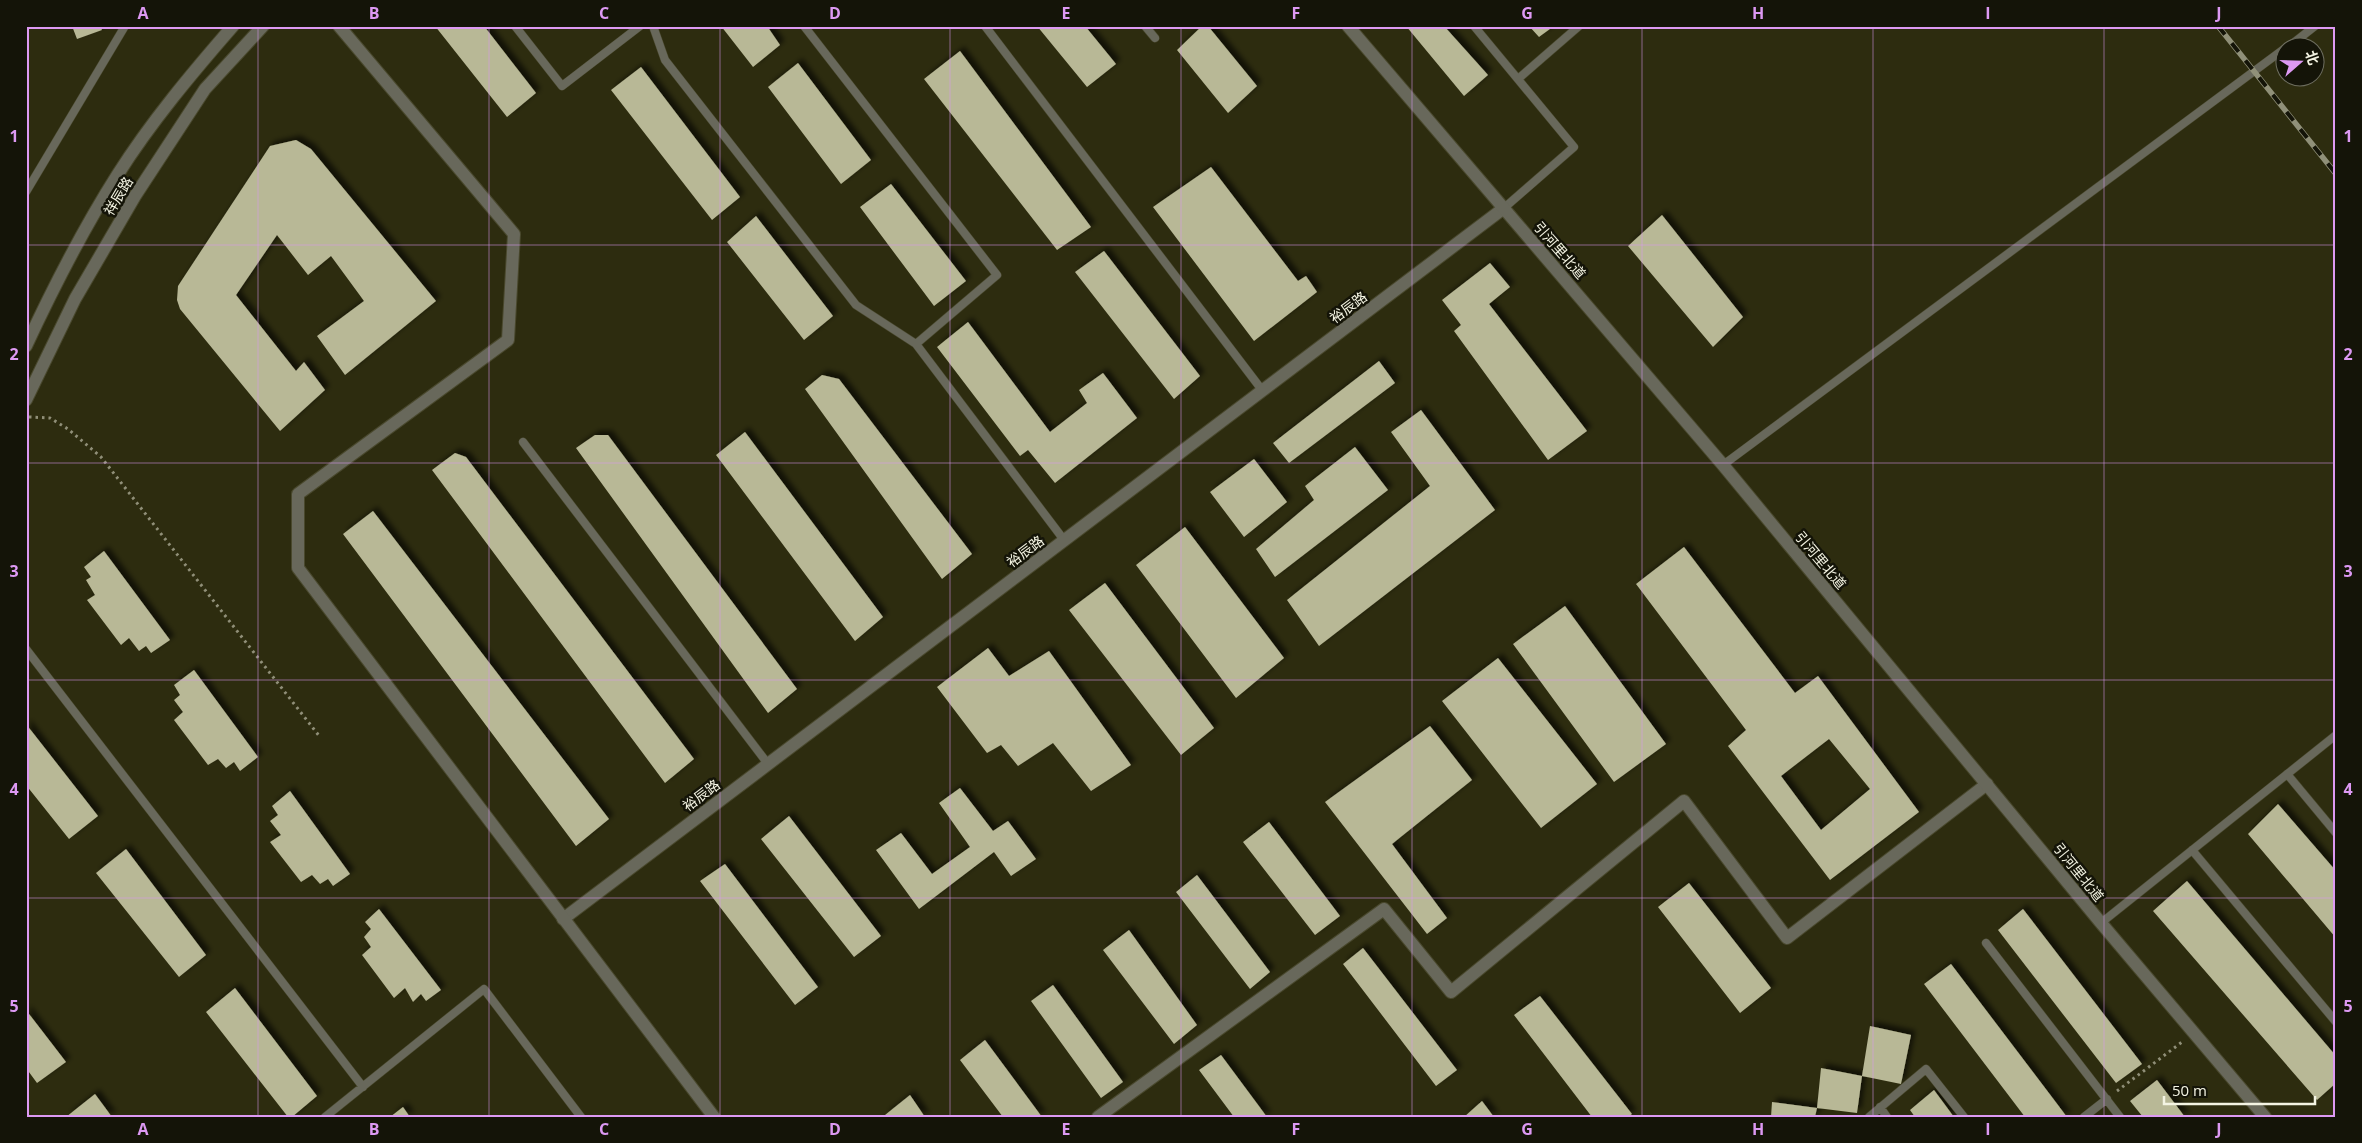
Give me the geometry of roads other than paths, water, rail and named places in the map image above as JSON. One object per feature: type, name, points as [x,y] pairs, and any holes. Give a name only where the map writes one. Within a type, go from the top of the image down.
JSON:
[{"type":"street","name":"祥辰路","points":[[26,346],[49,297],[118,174],[192,72],[232,26]]},
{"type":"street","name":"祥辰路","points":[[26,400],[76,299],[135,196],[205,89],[263,26]]},
{"type":"street","points":[[339,26],[514,234],[508,340],[298,494],[298,568],[714,1117]]},
{"type":"street","name":"引河里北道","points":[[1348,26],[1723,465],[2101,923],[2266,1117]]},
{"type":"street","name":"裕辰路","points":[[563,918],[1504,208]]},
{"type":"street","points":[[1098,1117],[1384,909],[1451,992],[1684,801],[1786,938],[1987,784]]},
{"type":"lane","points":[[26,192],[125,26]]},
{"type":"lane","points":[[515,26],[562,86],[640,26]]},
{"type":"lane","points":[[653,26],[665,60],[856,305],[916,344],[1064,540]]},
{"type":"lane","points":[[804,26],[997,276],[916,344]]},
{"type":"lane","points":[[985,26],[1262,390]]},
{"type":"lane","points":[[1145,26],[1155,38]]},
{"type":"lane","points":[[1474,26],[1574,147],[1504,208]]},
{"type":"lane","points":[[1518,79],[1579,26]]},
{"type":"lane","points":[[2299,38],[2315,26]]},
{"type":"lane","points":[[1723,465],[2274,57]]},
{"type":"lane","points":[[523,442],[768,764]]},
{"type":"lane","points":[[26,649],[363,1086]]},
{"type":"lane","points":[[2101,923],[2336,735]]},
{"type":"lane","points":[[2287,774],[2336,833]]},
{"type":"lane","points":[[2192,850],[2336,1022]]},
{"type":"lane","points":[[1986,943],[2120,1117]]},
{"type":"lane","points":[[325,1117],[484,989],[581,1117]]},
{"type":"lane","points":[[1869,1117],[1926,1069],[1964,1117]]},
{"type":"lane","points":[[2084,1117],[2106,1099]]},
{"type":"lane","points":[[1880,1107],[1887,1117]]},
{"type":"railway","points":[[2218,26],[2336,174]]}]
